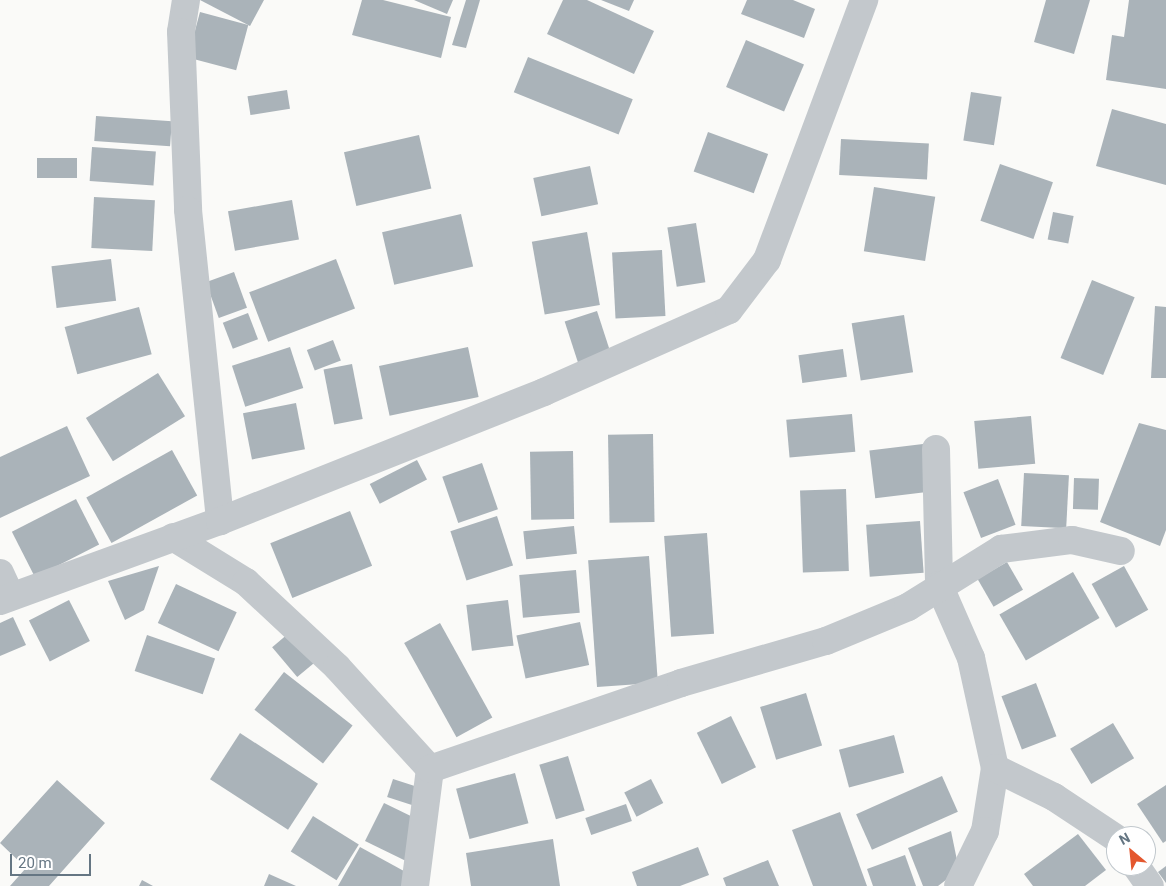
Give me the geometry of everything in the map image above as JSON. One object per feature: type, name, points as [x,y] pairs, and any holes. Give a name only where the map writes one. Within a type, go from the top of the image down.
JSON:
[{"type":"street","points":[[186,0],[181,32],[188,210],[220,521]]},
{"type":"street","points":[[0,573],[6,599],[220,521],[624,360],[729,310],[767,260],[864,0]]},
{"type":"street","points":[[936,449],[939,585],[971,658],[995,768],[985,831],[958,886]]},
{"type":"street","points":[[173,537],[246,582],[338,667],[430,770],[415,886]]},
{"type":"street","points":[[430,770],[681,683],[826,641],[908,607],[939,585],[1001,549],[1029,542],[1072,540],[1121,551]]},
{"type":"street","points":[[995,768],[1054,797],[1106,831]]},
{"type":"building","points":[[200,0],[264,0],[250,26]]},
{"type":"building","points":[[362,0],[383,0],[451,17],[441,58],[352,35]]},
{"type":"building","points":[[414,0],[453,0],[447,14]]},
{"type":"building","points":[[466,0],[480,0],[466,48],[452,45]]},
{"type":"building","points":[[563,0],[587,0],[654,31],[634,74],[547,34]]},
{"type":"building","points":[[601,0],[634,0],[629,11]]},
{"type":"building","points":[[747,0],[793,0],[815,9],[804,38],[741,14]]},
{"type":"building","points":[[1046,0],[1090,0],[1074,54],[1034,42]]},
{"type":"building","points":[[1129,0],[1166,0],[1166,89],[1106,80],[1112,35],[1124,37]]},
{"type":"building","points":[[200,12],[248,25],[236,70],[188,57]]},
{"type":"building","points":[[746,40],[804,65],[784,112],[726,87]]},
{"type":"building","points":[[528,57],[633,99],[619,135],[514,92]]},
{"type":"building","points":[[287,90],[290,109],[250,115],[247,96]]},
{"type":"building","points":[[971,92],[1002,97],[994,145],[963,140]]},
{"type":"building","points":[[1112,109],[1166,124],[1166,185],[1096,166]]},
{"type":"building","points":[[96,116],[172,121],[170,146],[94,141]]},
{"type":"building","points":[[708,132],[768,154],[754,193],[694,171]]},
{"type":"building","points":[[419,135],[431,189],[356,206],[344,152]]},
{"type":"building","points":[[841,139],[929,144],[927,180],[839,175]]},
{"type":"building","points":[[92,147],[156,151],[153,185],[90,181]]},
{"type":"building","points":[[37,158],[77,158],[77,178],[37,178]]},
{"type":"building","points":[[1000,164],[1053,182],[1033,239],[980,221]]},
{"type":"building","points":[[590,166],[598,204],[541,216],[533,178]]},
{"type":"building","points":[[874,187],[935,197],[925,261],[864,251]]},
{"type":"building","points":[[94,197],[155,200],[152,251],[91,248]]},
{"type":"building","points":[[292,200],[299,239],[235,251],[228,211]]},
{"type":"building","points":[[1053,212],[1074,216],[1068,243],[1048,239]]},
{"type":"building","points":[[461,214],[473,267],[394,285],[382,232]]},
{"type":"building","points":[[696,223],[705,282],[677,287],[667,228]]},
{"type":"building","points":[[587,232],[600,305],[545,315],[532,242]]},
{"type":"building","points":[[662,250],[665,316],[616,319],[612,253]]},
{"type":"building","points":[[111,259],[116,301],[57,308],[51,266]]},
{"type":"building","points":[[336,259],[355,308],[268,342],[249,292]]},
{"type":"building","points":[[234,272],[247,308],[219,318],[206,282]]},
{"type":"building","points":[[1092,280],[1135,297],[1103,375],[1061,358]]},
{"type":"building","points":[[1155,306],[1166,307],[1166,378],[1151,378]]},
{"type":"building","points":[[139,307],[152,354],[77,374],[65,327]]},
{"type":"building","points":[[597,311],[611,355],[579,365],[565,322]]},
{"type":"building","points":[[248,313],[258,339],[233,349],[223,323]]},
{"type":"building","points":[[904,315],[913,372],[861,381],[852,323]]},
{"type":"building","points":[[333,340],[341,361],[315,371],[307,350]]},
{"type":"building","points":[[290,347],[303,388],[245,407],[232,366]]},
{"type":"building","points":[[468,347],[479,397],[390,416],[379,366]]},
{"type":"building","points":[[843,349],[847,377],[802,383],[798,355]]},
{"type":"building","points":[[352,364],[363,419],[334,425],[324,370]]},
{"type":"building","points":[[158,373],[185,416],[113,461],[86,418]]},
{"type":"building","points":[[296,403],[305,449],[252,459],[243,413]]},
{"type":"building","points":[[852,414],[855,452],[790,458],[786,420]]},
{"type":"building","points":[[1031,416],[1035,464],[978,469],[974,421]]},
{"type":"building","points":[[1139,423],[1166,430],[1166,530],[1160,546],[1100,522]]},
{"type":"building","points":[[67,426],[90,476],[0,518],[0,457]]},
{"type":"building","points":[[653,434],[655,522],[610,523],[608,435]]},
{"type":"building","points":[[923,444],[929,492],[875,498],[869,451]]},
{"type":"building","points":[[172,450],[197,495],[111,543],[86,498]]},
{"type":"building","points":[[573,451],[574,519],[531,520],[530,452]]},
{"type":"building","points":[[417,460],[427,480],[380,504],[370,484]]},
{"type":"building","points":[[482,463],[498,509],[458,523],[442,477]]},
{"type":"building","points":[[1024,473],[1069,475],[1066,528],[1021,526]]},
{"type":"building","points":[[1074,478],[1099,479],[1098,510],[1073,509]]},
{"type":"building","points":[[998,479],[1016,525],[981,538],[963,492]]},
{"type":"building","points":[[846,489],[849,571],[803,573],[800,491]]},
{"type":"building","points":[[76,499],[99,544],[35,577],[12,532]]},
{"type":"building","points":[[350,511],[372,566],[292,598],[270,543]]},
{"type":"building","points":[[497,516],[513,565],[466,581],[450,531]]},
{"type":"building","points":[[920,521],[924,573],[870,577],[866,525]]},
{"type":"building","points":[[574,526],[577,554],[526,559],[523,531]]},
{"type":"building","points":[[707,533],[714,634],[671,637],[664,536]]},
{"type":"building","points":[[649,556],[658,683],[597,687],[588,560]]},
{"type":"building","points":[[1007,562],[1023,590],[994,607],[978,579]]},
{"type":"building","points":[[159,566],[144,610],[125,620],[108,581]]},
{"type":"building","points":[[1124,566],[1148,610],[1116,628],[1092,584]]},
{"type":"building","points":[[576,570],[580,613],[523,618],[519,575]]},
{"type":"building","points":[[1073,572],[1100,618],[1026,660],[999,614]]},
{"type":"building","points":[[176,584],[237,612],[219,651],[158,623]]},
{"type":"building","points":[[69,600],[90,641],[50,661],[29,620]]},
{"type":"building","points":[[508,600],[514,646],[472,651],[466,605]]},
{"type":"building","points":[[13,617],[26,645],[0,656],[0,623]]},
{"type":"building","points":[[580,622],[589,665],[526,679],[516,636]]},
{"type":"building","points":[[440,623],[492,717],[457,737],[404,643]]},
{"type":"building","points":[[289,633],[314,663],[297,677],[272,647]]},
{"type":"building","points":[[147,635],[215,658],[203,694],[135,671]]},
{"type":"building","points":[[284,672],[353,726],[323,763],[254,710]]},
{"type":"building","points":[[1036,683],[1056,736],[1022,749],[1001,696]]},
{"type":"building","points":[[806,693],[822,746],[776,760],[760,707]]},
{"type":"building","points":[[731,716],[756,767],[722,784],[697,733]]},
{"type":"building","points":[[1113,723],[1134,758],[1091,784],[1070,749]]},
{"type":"building","points":[[240,733],[318,784],[288,830],[210,779]]},
{"type":"building","points":[[894,735],[904,773],[849,787],[839,750]]},
{"type":"building","points":[[568,756],[585,811],[556,819],[539,765]]},
{"type":"building","points":[[515,773],[528,823],[470,839],[456,789]]},
{"type":"building","points":[[942,776],[958,812],[872,850],[856,814]]},
{"type":"building","points":[[393,779],[418,787],[412,805],[387,797]]},
{"type":"building","points":[[651,779],[663,803],[637,817],[624,793]]},
{"type":"building","points":[[57,780],[105,823],[49,886],[10,886],[26,868],[0,843]]},
{"type":"building","points":[[1166,785],[1166,841],[1163,843],[1156,832],[1156,826],[1152,826],[1137,804]]},
{"type":"building","points":[[384,803],[419,820],[406,861],[365,841]]},
{"type":"building","points":[[626,804],[632,821],[591,835],[585,818]]},
{"type":"building","points":[[840,812],[867,886],[813,886],[792,830]]},
{"type":"building","points":[[313,816],[359,845],[337,880],[291,852]]},
{"type":"building","points":[[951,831],[959,870],[938,886],[923,886],[908,848]]},
{"type":"building","points":[[1078,834],[1106,870],[1085,886],[1033,886],[1024,874]]},
{"type":"building","points":[[553,839],[560,886],[471,886],[466,853]]},
{"type":"building","points":[[360,847],[413,876],[409,886],[338,886]]},
{"type":"building","points":[[698,847],[709,875],[680,886],[637,886],[632,872]]},
{"type":"building","points":[[905,855],[916,886],[873,886],[867,869]]},
{"type":"building","points":[[768,860],[779,886],[726,886],[723,878]]},
{"type":"building","points":[[1166,866],[1166,883],[1158,872]]},
{"type":"building","points":[[269,874],[296,886],[264,886]]},
{"type":"building","points":[[142,880],[153,886],[139,886]]}]
